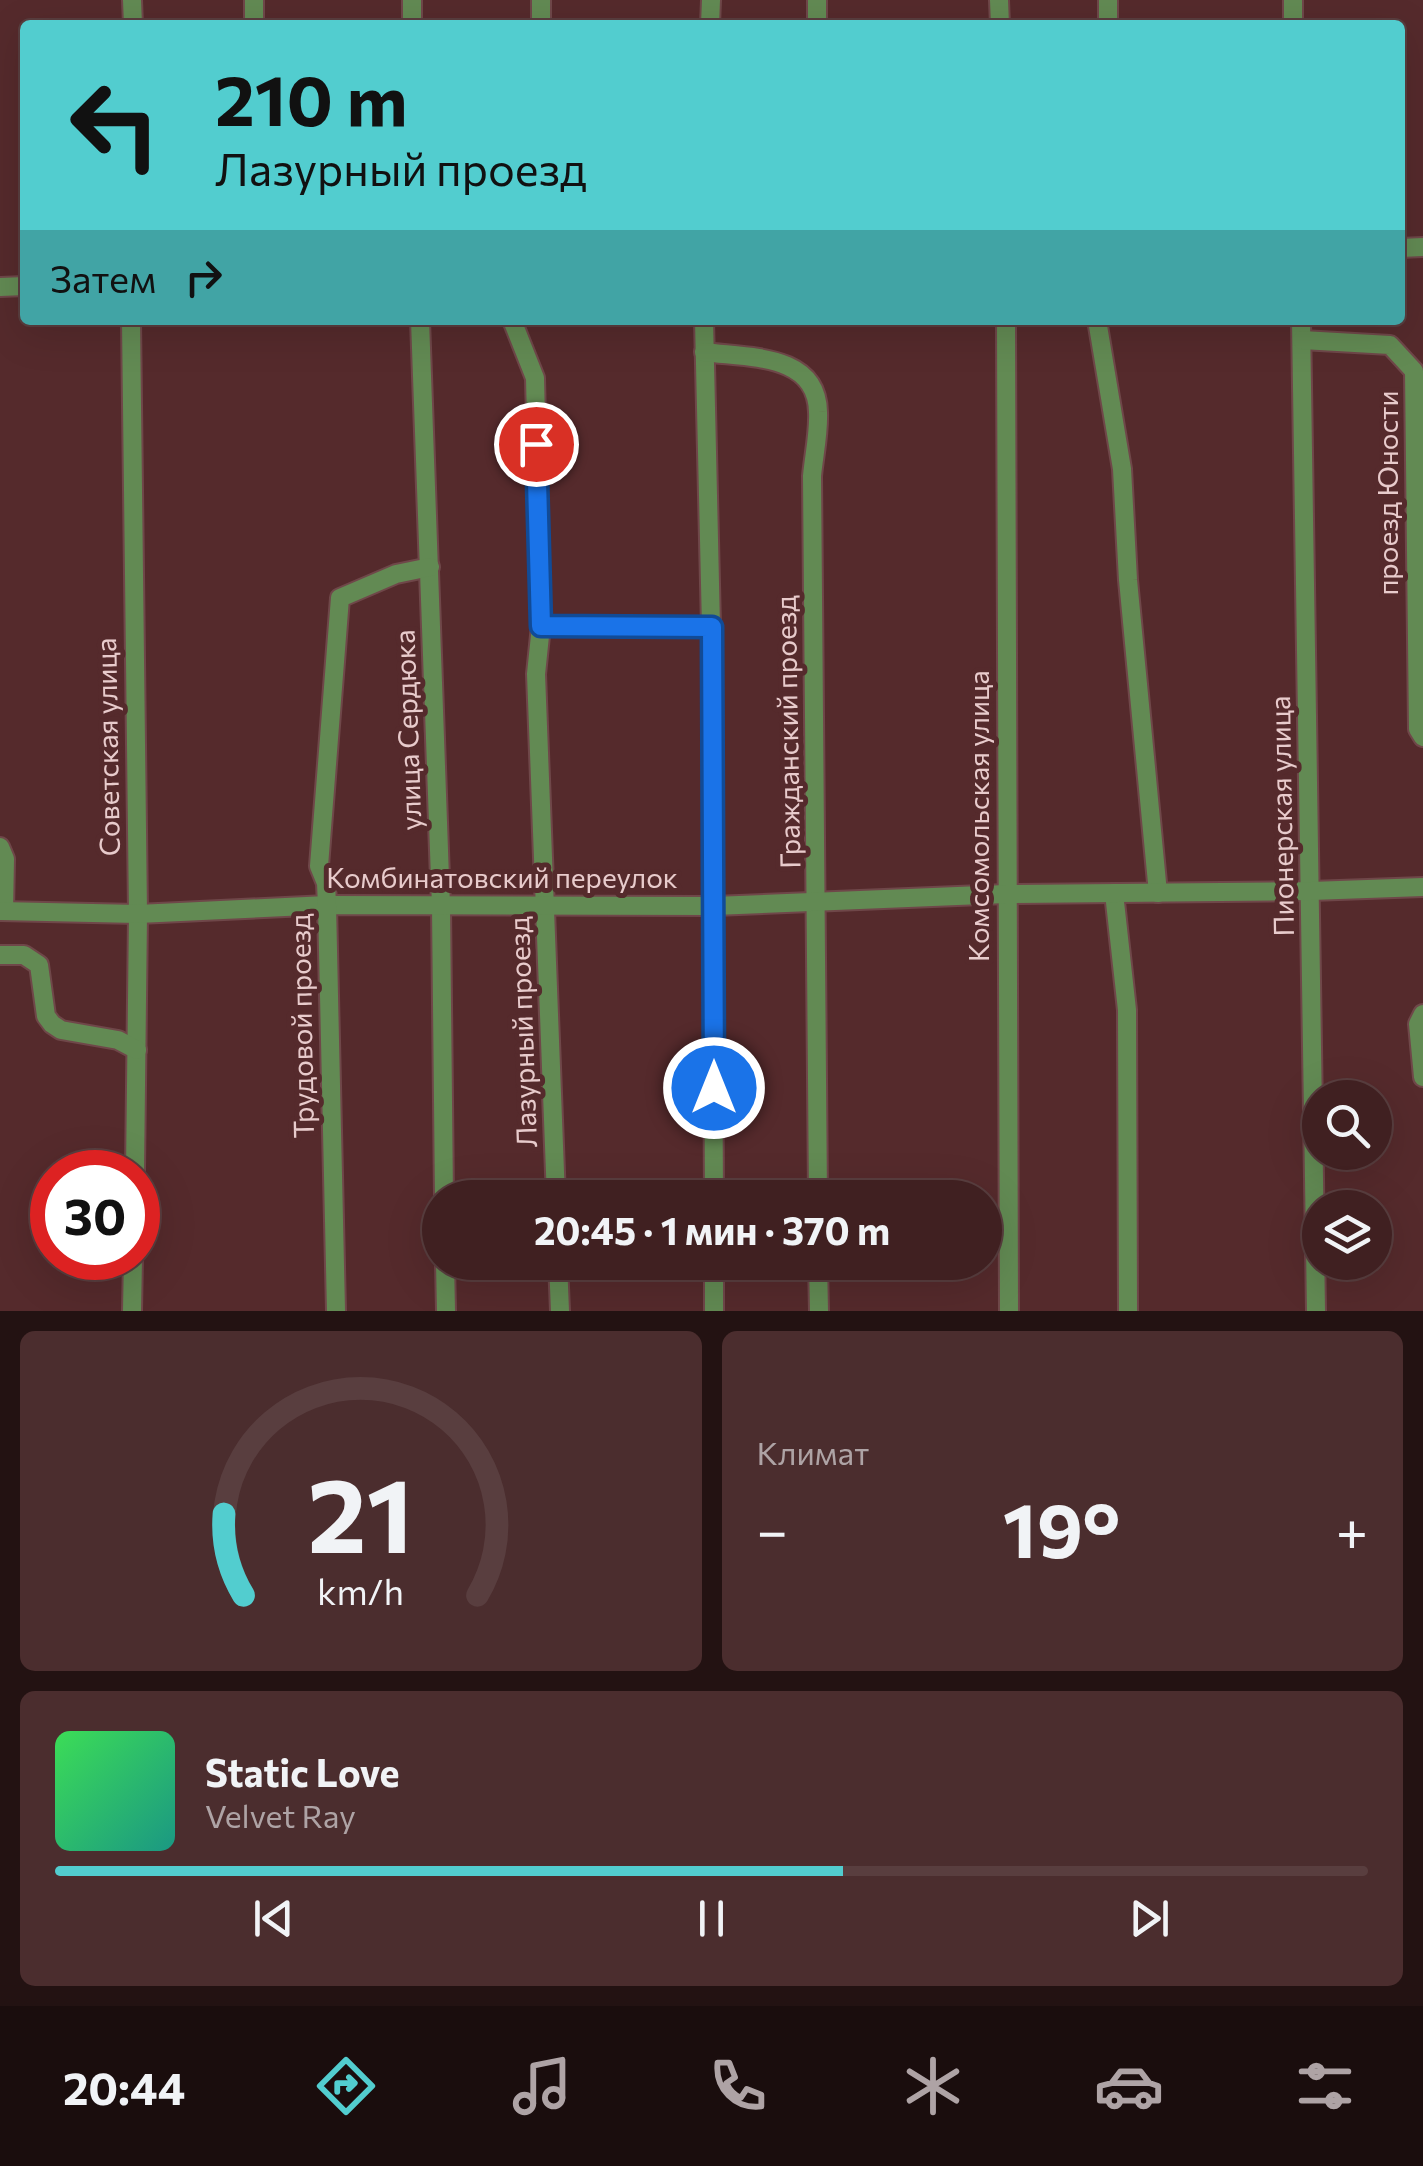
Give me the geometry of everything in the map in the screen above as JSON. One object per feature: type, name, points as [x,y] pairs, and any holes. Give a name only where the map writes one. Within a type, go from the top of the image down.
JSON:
[{"type":"street","name":"Советская улица","points":[[131,325],[138,914],[134,1150]]},
{"type":"street","name":"улица Сердюка","points":[[420,325],[441,906],[444,1180]]},
{"type":"street","name":"Лазурный проезд","points":[[514,325],[535,378],[541,626],[536,674],[555,1180]]},
{"type":"street","points":[[704,325],[712,627],[714,1180]]},
{"type":"street","name":"Комсомольская улица","points":[[1006,325],[1008,1311]]},
{"type":"street","points":[[1099,325],[1122,469],[1128,580],[1158,893]]},
{"type":"street","name":"Пионерская улица","points":[[1301,325],[1316,1311]]},
{"type":"street","name":"проезд Юности","points":[[1302,340],[1390,345],[1414,371],[1418,729],[1423,738]]},
{"type":"street","name":"Гражданский проезд","points":[[704,352],[781,362],[792,367],[813,384],[819,410],[812,476],[818,1180]]},
{"type":"street","name":"Трудовой проезд","points":[[336,1311],[328,905],[319,866],[340,598],[396,574],[430,568]]},
{"type":"street","points":[[541,626],[712,627]]},
{"type":"street","points":[[0,847],[5,859],[2,911]]},
{"type":"street","name":"Комбинатовский переулок","points":[[2,911],[138,914],[328,905],[714,906],[1006,894],[1312,892],[1423,887]]},
{"type":"street","points":[[1114,893],[1127,1010],[1128,1311]]},
{"type":"street","points":[[0,955],[24,955],[39,965],[46,1016],[52,1024],[61,1030],[118,1040],[136,1050]]},
{"type":"street","points":[[1423,1014],[1418,1024],[1423,1077]]},
{"type":"street","points":[[132,1311],[133,1280]]},
{"type":"street","points":[[445,1280],[446,1311]]},
{"type":"street","points":[[559,1280],[560,1311]]},
{"type":"street","points":[[714,1280],[714,1311]]},
{"type":"street","points":[[818,1280],[818,1311]]},
{"type":"route","points":[[536,444],[541,626],[712,627],[714,1088]]}]
